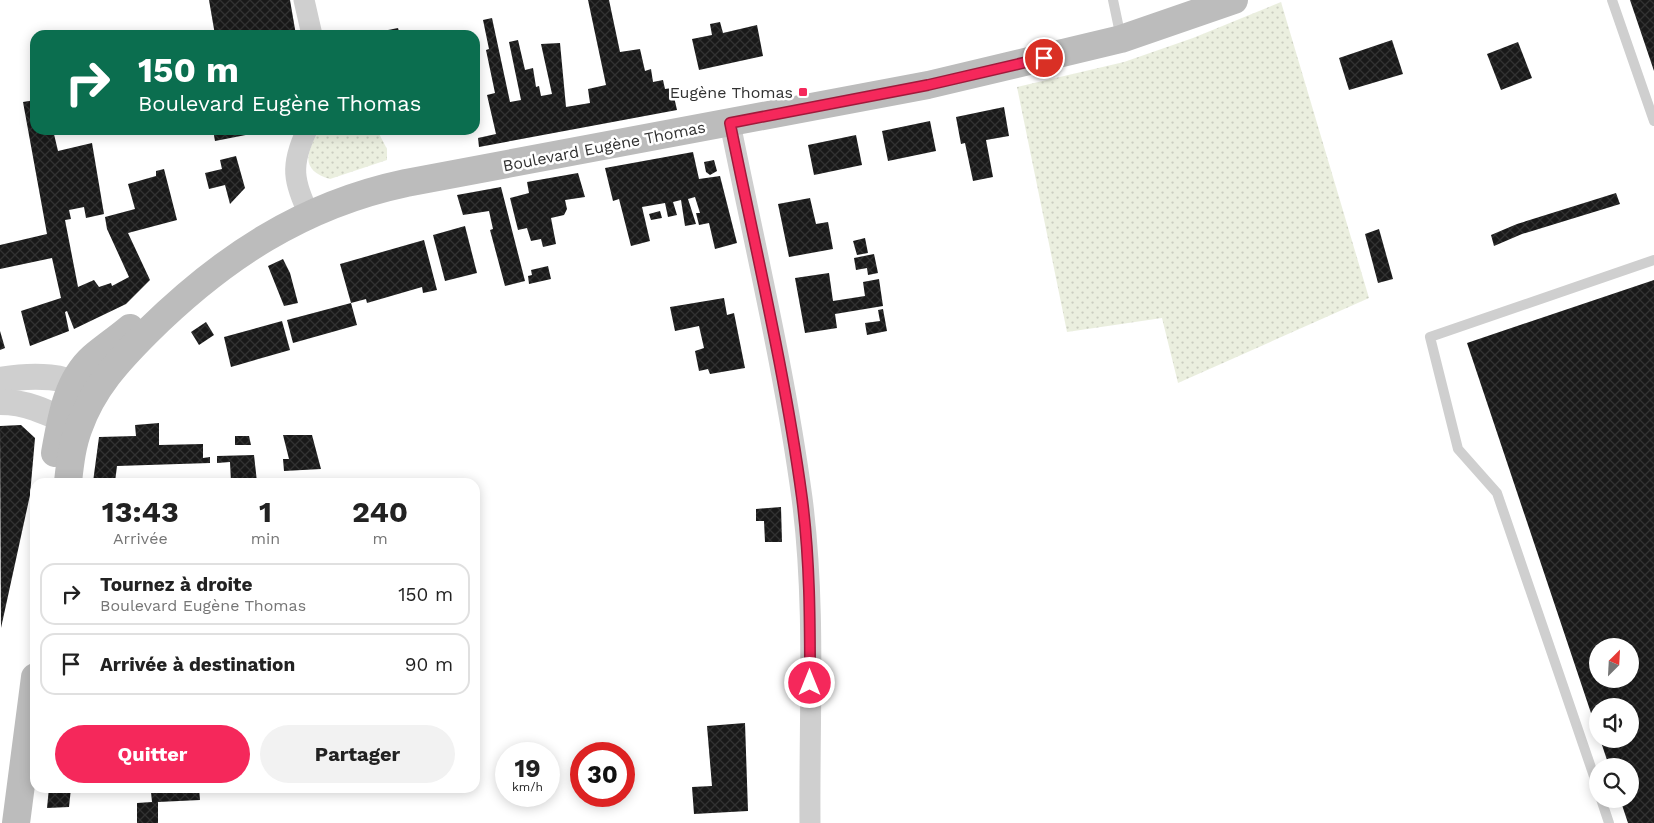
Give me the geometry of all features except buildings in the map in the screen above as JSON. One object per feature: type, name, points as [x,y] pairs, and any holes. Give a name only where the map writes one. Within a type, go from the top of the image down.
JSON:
[{"type":"main road","name":"Boulevard Eugène Thomas","points":[[77,402],[168,312],[232,258],[306,209],[322,194],[354,189],[381,188],[928,85],[1121,39],[1234,0]]},
{"type":"main road","name":"Boulevard Eugène Thomas","points":[[77,402],[92,359],[128,330],[221,246],[263,220],[306,209]]},
{"type":"main road","points":[[69,478],[72,452],[79,426],[77,402]]},
{"type":"main road","points":[[51,478],[77,402]]},
{"type":"main road","points":[[16,823],[30,715]]},
{"type":"street","points":[[304,0],[311,30]]},
{"type":"street","points":[[730,123],[791,426],[802,499],[810,590],[810,823]]},
{"type":"street","points":[[306,135],[299,148],[296,169],[298,194],[306,209]]},
{"type":"street","points":[[0,380],[23,376],[52,377],[77,402]]},
{"type":"street","points":[[0,402],[77,402]]},
{"type":"lane","points":[[1113,0],[1121,39]]},
{"type":"lane","points":[[1612,0],[1654,121]]},
{"type":"lane","points":[[1589,762],[1497,493],[1458,449],[1430,337],[1654,260]]},
{"type":"lane","points":[[1604,808],[1609,823]]},
{"type":"green space","points":[[1281,2],[1369,298],[1178,383],[1162,318],[1067,332],[1017,87],[1124,62],[1193,38]]},
{"type":"green space","points":[[316,135],[380,135],[387,149],[387,160],[330,179],[314,171],[310,165],[308,159],[311,146]]},
{"type":"place","name":"Eugène Thomas","points":[[803,92]]},
{"type":"route","points":[[810,683],[810,590],[802,499],[791,426],[730,123],[928,85],[1044,58]]}]
